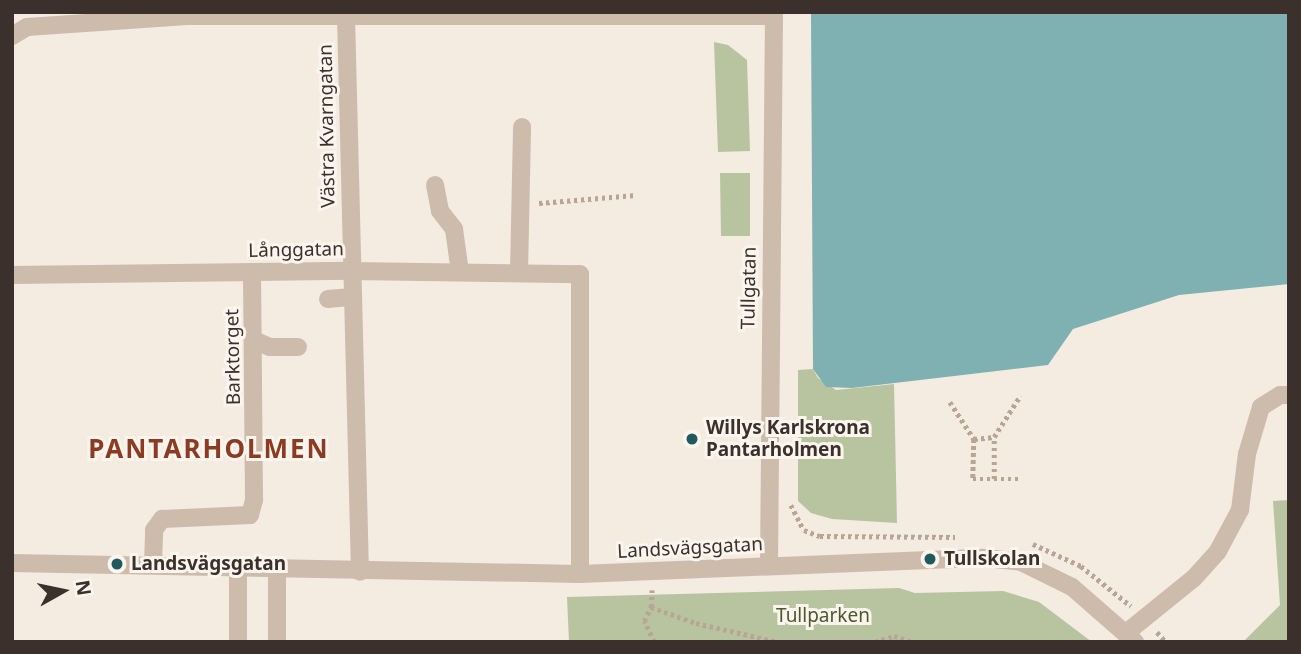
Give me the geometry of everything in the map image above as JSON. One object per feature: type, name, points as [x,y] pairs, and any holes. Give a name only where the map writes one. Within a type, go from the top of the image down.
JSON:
[{"type":"street","points":[[12,36],[27,27],[187,16],[774,14]]},
{"type":"street","name":"Tullgatan","points":[[769,564],[774,14]]},
{"type":"street","name":"Västra Kvarngatan","points":[[346,16],[360,572]]},
{"type":"street","points":[[519,273],[522,127]]},
{"type":"street","points":[[435,185],[440,211],[454,229],[460,272]]},
{"type":"street","name":"Långgatan","points":[[12,275],[351,271],[580,274],[580,574]]},
{"type":"street","name":"Barktorget","points":[[153,564],[154,530],[162,519],[250,515],[254,500],[252,272]]},
{"type":"street","points":[[328,299],[352,297]]},
{"type":"street","points":[[254,340],[270,347],[298,346]]},
{"type":"street","points":[[1130,637],[1142,616],[1194,578],[1218,551],[1240,510],[1247,454],[1261,407],[1280,395],[1289,395]]},
{"type":"street","name":"Landsvägsgatan","points":[[12,563],[238,565],[277,571],[580,574],[769,564],[985,558],[1021,562],[1072,587],[1130,637]]},
{"type":"street","points":[[238,565],[238,642]]},
{"type":"street","points":[[277,571],[277,642]]},
{"type":"path","points":[[522,202],[636,195]]},
{"type":"path","points":[[994,479],[994,437],[1020,396]]},
{"type":"path","points":[[950,402],[974,439],[973,479],[1018,479]]},
{"type":"path","points":[[974,439],[994,437]]},
{"type":"path","points":[[790,495],[796,520],[820,536],[961,538]]},
{"type":"path","points":[[1021,541],[1061,553],[1081,566],[1142,616],[1166,642]]},
{"type":"path","points":[[654,642],[644,621],[651,607],[696,623],[778,642]]},
{"type":"path","points":[[875,642],[894,636],[913,642]]},
{"type":"green space","points":[[714,42],[728,45],[747,60],[750,151],[718,152]]},
{"type":"green space","points":[[720,173],[750,173],[750,236],[721,236]]},
{"type":"green space","points":[[813,369],[818,378],[836,390],[894,384],[897,523],[832,519],[811,513],[798,501],[798,370]]},
{"type":"green space","points":[[1289,500],[1289,642],[1243,642],[1280,605],[1273,501]]},
{"type":"green space","name":"Tullparken","points":[[899,588],[915,593],[1003,591],[1039,602],[1092,642],[569,642],[567,597]]},
{"type":"water","points":[[811,12],[1289,12],[1289,284],[1179,295],[1073,329],[1048,365],[852,388],[826,387],[813,369]]},
{"type":"place","name":"Willys Karlskrona Pantarholmen","points":[[692,439]]},
{"type":"place","name":"Tullskolan","points":[[930,559]]},
{"type":"place","name":"Landsvägsgatan","points":[[117,564]]},
{"type":"district","name":"PANTARHOLMEN","points":[[209,449]]}]
